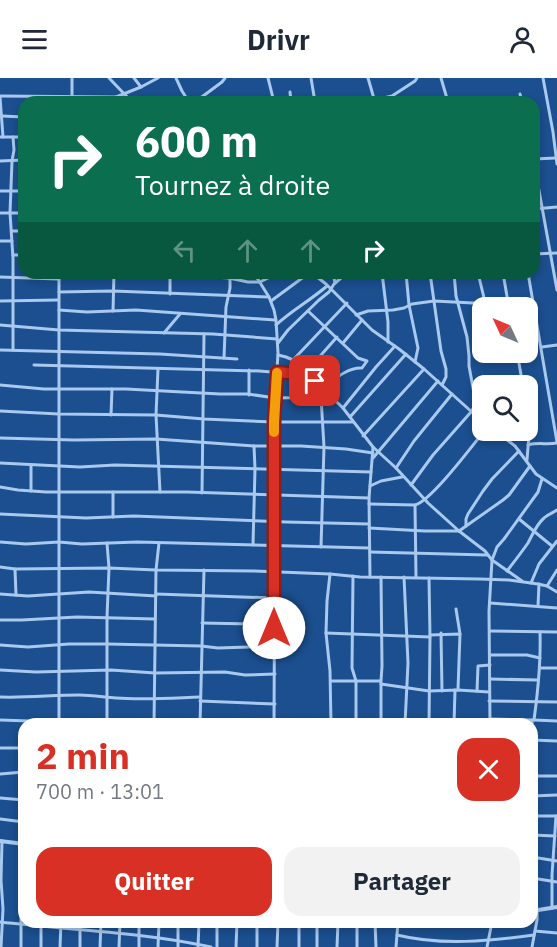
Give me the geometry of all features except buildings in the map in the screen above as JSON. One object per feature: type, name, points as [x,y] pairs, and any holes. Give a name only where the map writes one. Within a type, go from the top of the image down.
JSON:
[{"type":"street","points":[[72,78],[73,96]]},
{"type":"street","points":[[109,78],[124,95],[158,78]]},
{"type":"street","points":[[134,78],[141,87]]},
{"type":"street","points":[[176,78],[185,96]]},
{"type":"street","points":[[203,96],[225,78]]},
{"type":"street","points":[[268,78],[272,96]]},
{"type":"street","points":[[311,78],[314,96]]},
{"type":"street","points":[[368,78],[373,96]]},
{"type":"street","points":[[392,96],[417,78]]},
{"type":"street","points":[[441,78],[446,96]]},
{"type":"street","points":[[543,78],[555,132],[557,164]]},
{"type":"street","points":[[290,92],[290,96]]},
{"type":"street","points":[[18,96],[0,96],[2,137],[18,137]]},
{"type":"street","points":[[1,116],[18,117]]},
{"type":"street","points":[[13,137],[10,213],[13,255],[13,350]]},
{"type":"street","points":[[540,160],[556,158]]},
{"type":"street","points":[[0,161],[18,160]]},
{"type":"street","points":[[0,191],[18,191]]},
{"type":"street","points":[[540,196],[557,290]]},
{"type":"street","points":[[542,208],[557,207]]},
{"type":"street","points":[[0,213],[18,213]]},
{"type":"street","points":[[12,231],[18,231]]},
{"type":"street","points":[[0,241],[12,241]]},
{"type":"street","points":[[540,254],[557,253]]},
{"type":"street","points":[[13,255],[18,255]]},
{"type":"street","points":[[0,277],[18,278]]},
{"type":"street","points":[[59,279],[59,718]]},
{"type":"street","points":[[114,279],[114,311]]},
{"type":"street","points":[[170,279],[170,294]]},
{"type":"street","points":[[224,358],[229,279]]},
{"type":"street","points":[[233,279],[246,282],[260,282],[266,279]]},
{"type":"street","points":[[258,279],[270,299],[276,322],[278,356],[274,422],[274,718]]},
{"type":"street","points":[[59,292],[113,291],[270,299],[302,279]]},
{"type":"street","points":[[319,279],[347,303],[374,332],[406,354],[471,412],[433,455],[411,485]]},
{"type":"street","points":[[334,279],[335,283]]},
{"type":"street","points":[[59,310],[136,310],[276,322],[340,279]]},
{"type":"street","points":[[383,279],[388,342]]},
{"type":"street","points":[[407,279],[409,305],[418,348],[415,362]]},
{"type":"street","points":[[431,279],[441,351],[446,369],[446,377],[442,385]]},
{"type":"street","points":[[454,279],[468,343],[472,384]]},
{"type":"street","points":[[479,279],[484,297]]},
{"type":"street","points":[[504,279],[507,297]]},
{"type":"street","points":[[529,279],[532,297]]},
{"type":"street","points":[[277,345],[288,330],[329,292],[329,287]]},
{"type":"street","points":[[0,301],[59,300]]},
{"type":"street","points":[[356,315],[368,311],[401,309],[409,305],[434,301],[472,302]]},
{"type":"street","points":[[293,360],[347,303]]},
{"type":"street","points":[[308,311],[358,358],[367,361],[362,368],[347,371],[322,388]]},
{"type":"street","points":[[164,333],[181,314]]},
{"type":"street","points":[[344,343],[362,320]]},
{"type":"street","points":[[0,325],[59,330],[204,334],[277,339]]},
{"type":"street","points":[[528,445],[557,442],[538,327]]},
{"type":"street","points":[[202,493],[204,334]]},
{"type":"street","points":[[308,374],[337,337]]},
{"type":"street","points":[[542,347],[557,345]]},
{"type":"street","points":[[343,408],[395,346]]},
{"type":"street","points":[[0,350],[237,358]]},
{"type":"street","points":[[350,417],[406,354]]},
{"type":"street","points":[[278,356],[293,360],[343,408],[378,453],[396,468],[425,500],[485,551],[492,560],[524,582]]},
{"type":"street","points":[[34,365],[249,370],[308,374]]},
{"type":"street","points":[[158,369],[156,440],[160,492]]},
{"type":"street","points":[[363,436],[424,369]]},
{"type":"street","points":[[249,370],[249,395]]},
{"type":"street","points":[[373,458],[438,381]]},
{"type":"street","points":[[0,385],[58,389],[158,390],[275,398],[331,397]]},
{"type":"street","points":[[111,415],[112,389]]},
{"type":"street","points":[[396,468],[414,441],[452,394]]},
{"type":"street","points":[[321,397],[324,447],[321,547]]},
{"type":"street","points":[[0,411],[111,415],[156,414],[274,422],[353,422]]},
{"type":"street","points":[[0,438],[156,440],[254,446],[324,447],[373,453]]},
{"type":"street","points":[[369,504],[416,505],[423,503],[476,441]]},
{"type":"street","points":[[508,441],[542,479],[556,487]]},
{"type":"street","points":[[527,462],[528,441]]},
{"type":"street","points":[[253,545],[254,446]]},
{"type":"street","points":[[370,577],[369,498],[373,447]]},
{"type":"street","points":[[466,526],[468,514],[487,485],[519,451]]},
{"type":"street","points":[[0,463],[80,467],[115,465],[371,472]]},
{"type":"street","points":[[31,465],[31,491]]},
{"type":"street","points":[[0,514],[86,518],[134,516],[253,520],[459,531],[509,495],[530,466]]},
{"type":"street","points":[[370,486],[381,481],[403,477]]},
{"type":"street","points":[[490,718],[492,560],[497,547],[538,492],[542,479]]},
{"type":"street","points":[[0,487],[31,491],[369,498]]},
{"type":"street","points":[[113,492],[113,517]]},
{"type":"street","points":[[416,505],[416,577]]},
{"type":"street","points":[[507,572],[533,531],[545,517],[557,510]]},
{"type":"street","points":[[519,519],[552,546]]},
{"type":"street","points":[[531,583],[535,571],[557,541]]},
{"type":"street","points":[[0,542],[253,545],[487,555]]},
{"type":"street","points":[[107,543],[109,568],[107,718]]},
{"type":"street","points":[[154,718],[156,570],[159,543]]},
{"type":"street","points":[[0,567],[204,570],[491,580],[531,583],[547,586],[557,592]]},
{"type":"street","points":[[15,569],[16,595]]},
{"type":"street","points":[[200,718],[204,570]]},
{"type":"street","points":[[547,586],[557,570]]},
{"type":"street","points":[[330,574],[326,633],[331,681],[331,718]]},
{"type":"street","points":[[353,576],[352,668],[356,681],[356,718]]},
{"type":"street","points":[[381,577],[381,718]]},
{"type":"street","points":[[404,577],[408,663],[405,718]]},
{"type":"street","points":[[429,578],[429,718]]},
{"type":"street","points":[[538,606],[539,585]]},
{"type":"street","points":[[0,594],[28,596],[89,592],[274,598]]},
{"type":"street","points":[[490,603],[557,608]]},
{"type":"street","points":[[455,718],[460,634],[456,609]]},
{"type":"street","points":[[0,620],[22,621],[77,617],[155,619]]},
{"type":"street","points":[[202,623],[229,623],[274,628]]},
{"type":"street","points":[[490,631],[557,632]]},
{"type":"street","points":[[534,718],[540,668],[540,632]]},
{"type":"street","points":[[326,633],[406,637],[441,633],[460,634]]},
{"type":"street","points":[[441,633],[442,691]]},
{"type":"street","points":[[0,645],[28,647],[107,644],[218,648],[274,646]]},
{"type":"street","points":[[490,656],[515,655],[540,658]]},
{"type":"street","points":[[477,692],[479,665],[490,666]]},
{"type":"street","points":[[540,668],[557,668]]},
{"type":"street","points":[[0,670],[275,674]]},
{"type":"street","points":[[490,679],[538,680]]},
{"type":"street","points":[[331,681],[381,682],[429,691],[489,692]]},
{"type":"street","points":[[0,697],[94,695],[274,704]]},
{"type":"street","points":[[489,701],[557,702]]},
{"type":"street","points":[[0,720],[18,721]]},
{"type":"street","points":[[538,722],[557,721]]},
{"type":"street","points":[[538,740],[557,741]]},
{"type":"street","points":[[0,748],[18,748]]},
{"type":"street","points":[[0,774],[18,772]]},
{"type":"street","points":[[538,776],[557,776]]},
{"type":"street","points":[[538,796],[557,795]]},
{"type":"street","points":[[0,798],[18,800]]},
{"type":"street","points":[[538,816],[557,816],[555,908],[538,911]]},
{"type":"street","points":[[0,819],[18,821]]},
{"type":"street","points":[[538,835],[556,836]]},
{"type":"street","points":[[1,947],[1,841],[18,843]]},
{"type":"street","points":[[538,858],[555,861]]},
{"type":"street","points":[[538,879],[555,882]]},
{"type":"street","points":[[1,922],[18,924]]},
{"type":"street","points":[[21,928],[21,947]]},
{"type":"street","points":[[41,928],[41,947]]},
{"type":"street","points":[[60,947],[61,928],[159,938],[212,947]]},
{"type":"street","points":[[119,928],[119,947]]},
{"type":"street","points":[[139,928],[139,947]]},
{"type":"street","points":[[158,947],[159,928]]},
{"type":"street","points":[[178,928],[178,947]]},
{"type":"street","points":[[198,945],[199,928]]},
{"type":"street","points":[[217,928],[217,947]]},
{"type":"street","points":[[236,947],[237,928]]},
{"type":"street","points":[[257,928],[257,947]]},
{"type":"street","points":[[277,947],[278,928]]},
{"type":"street","points":[[298,928],[299,947]]},
{"type":"street","points":[[317,928],[317,947]]},
{"type":"street","points":[[337,947],[338,928]]},
{"type":"street","points":[[357,928],[357,947]]},
{"type":"street","points":[[375,928],[376,947]]},
{"type":"street","points":[[396,947],[398,928]]},
{"type":"street","points":[[487,947],[491,928]]},
{"type":"street","points":[[532,947],[535,928]]},
{"type":"street","points":[[80,929],[80,947]]},
{"type":"street","points":[[100,947],[101,931]]},
{"type":"street","points":[[397,935],[412,939],[488,941],[535,933],[557,933]]},
{"type":"slow traffic","points":[[274,432],[277,373]]},
{"type":"route","points":[[274,628],[274,422],[277,372],[310,375],[315,381]]}]
